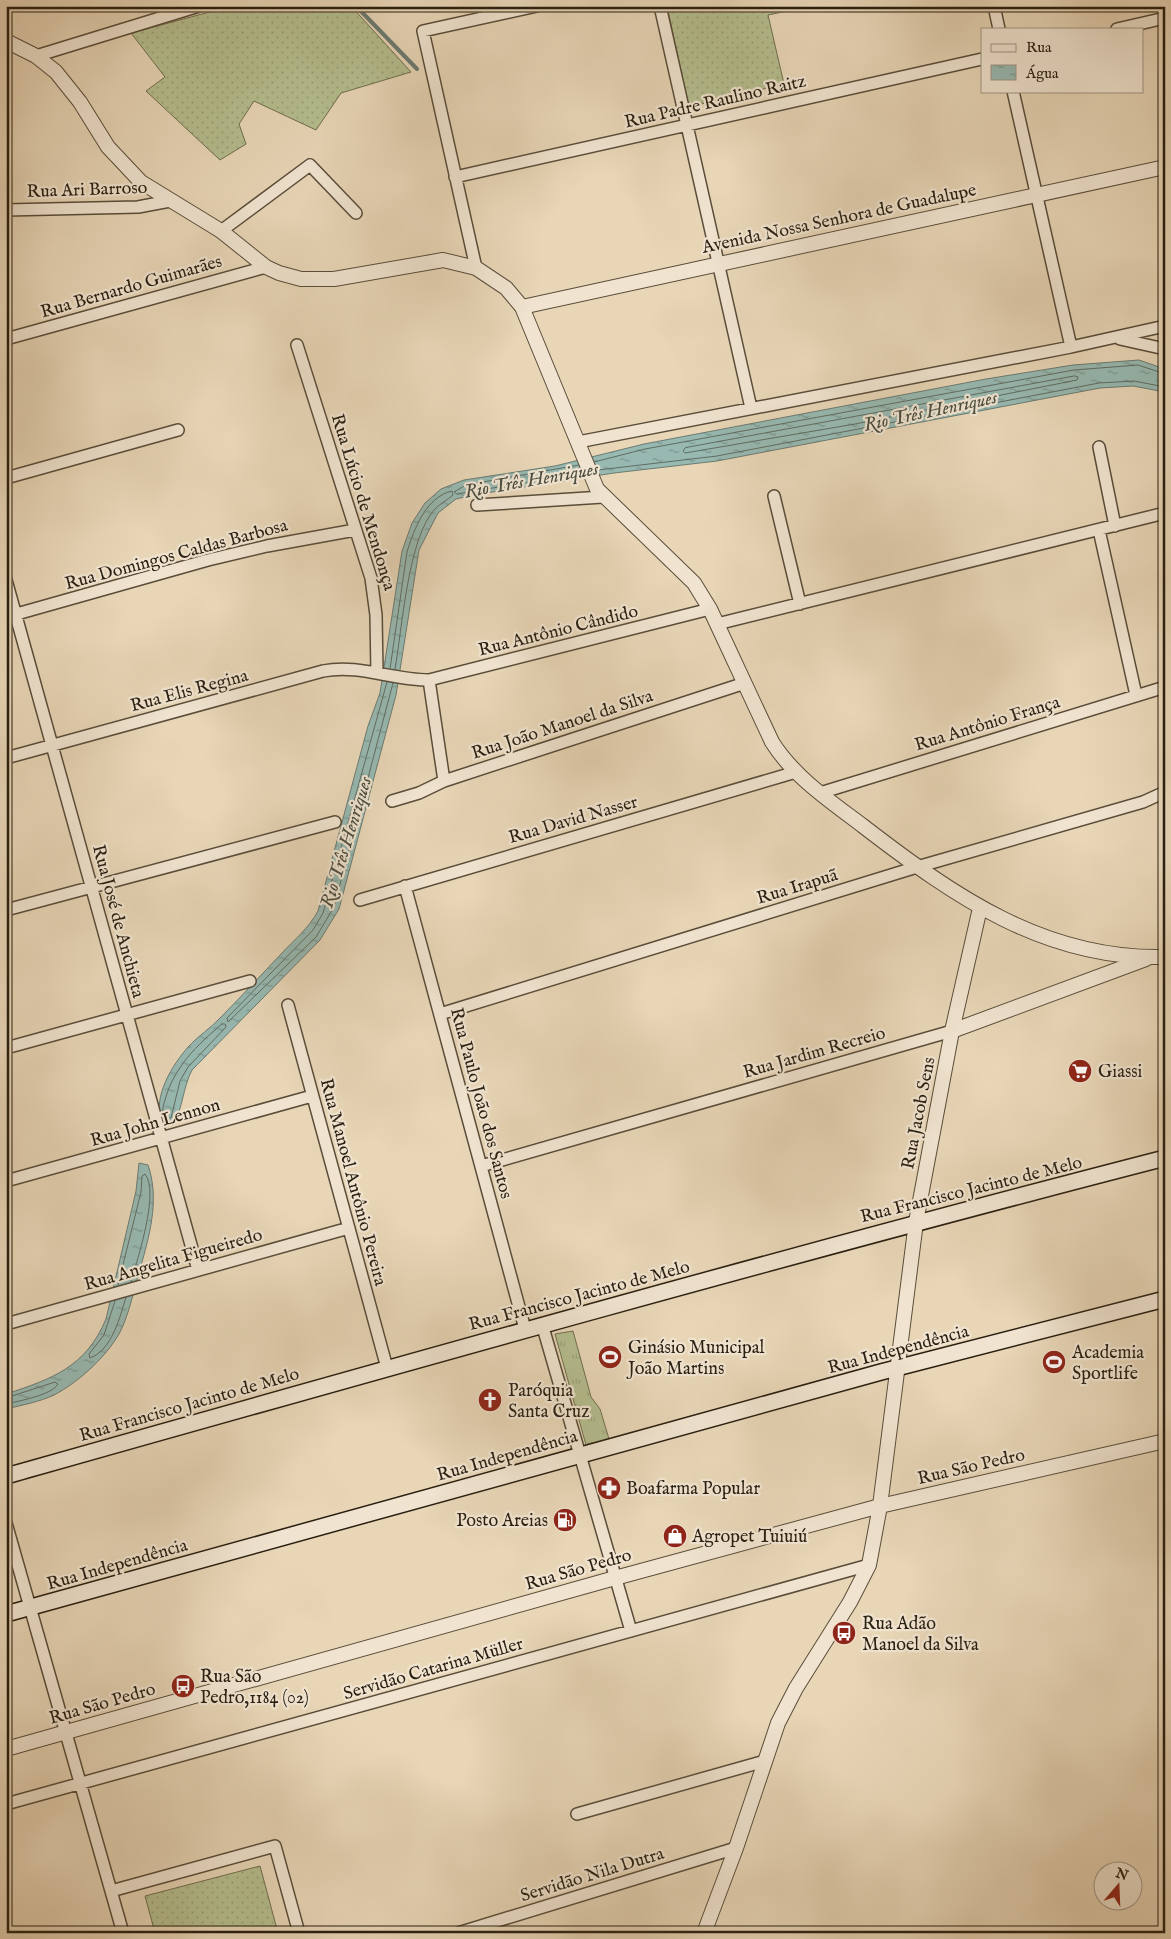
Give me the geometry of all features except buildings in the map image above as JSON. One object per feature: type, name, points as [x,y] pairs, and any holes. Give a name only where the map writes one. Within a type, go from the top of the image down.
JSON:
[{"type":"main road","name":"Rua Francisco Jacinto de Melo","points":[[6,1476],[542,1324],[916,1222],[1165,1158]]},
{"type":"main road","name":"Rua Independência","points":[[6,1614],[897,1368],[1165,1299]]},
{"type":"street","points":[[36,56],[199,6]]},
{"type":"street","points":[[476,268],[423,31],[537,6]]},
{"type":"street","points":[[660,6],[752,408]]},
{"type":"street","points":[[994,6],[999,28]]},
{"type":"street","points":[[1121,28],[1165,18]]},
{"type":"street","points":[[6,41],[36,56],[66,83],[116,156],[141,182],[221,231],[266,266],[289,277],[314,280],[350,277],[443,260],[476,268],[506,288],[522,307],[593,482],[603,497],[687,574],[710,609],[772,742],[796,772],[820,793],[917,867],[980,908],[1012,925],[1085,949],[1115,956],[1158,957]]},
{"type":"street","name":"Rua Padre Raulino Raitz","points":[[455,177],[981,59]]},
{"type":"street","points":[[1013,92],[1071,347]]},
{"type":"street","points":[[221,231],[310,165],[356,213]]},
{"type":"street","name":"Avenida Nossa Senhora de Guadalupe","points":[[522,307],[1165,167]]},
{"type":"street","name":"Rua Ari Barroso","points":[[6,210],[138,207],[170,201]]},
{"type":"street","name":"Rua Bernardo Guimarães","points":[[6,339],[266,266]]},
{"type":"street","points":[[580,447],[752,408],[1071,347],[1165,326]]},
{"type":"street","points":[[1116,338],[1165,349]]},
{"type":"street","name":"Rua Lúcio de Mendonça","points":[[297,345],[356,530],[375,597],[380,674]]},
{"type":"street","points":[[6,478],[178,430]]},
{"type":"street","points":[[1099,447],[1115,526]]},
{"type":"street","points":[[774,496],[800,604]]},
{"type":"street","points":[[476,505],[603,497]]},
{"type":"street","points":[[717,624],[1165,513]]},
{"type":"street","name":"Rua Domingos Caldas Barbosa","points":[[11,616],[208,560],[267,546],[356,530]]},
{"type":"street","points":[[1099,530],[1114,609],[1136,695]]},
{"type":"street","name":"Rua José de Anchieta","points":[[6,580],[11,616],[52,746],[198,1270]]},
{"type":"street","name":"Rua Antônio Cândido","points":[[414,680],[428,680],[710,609]]},
{"type":"street","name":"Rua Elis Regina","points":[[6,758],[323,672],[346,668],[414,680]]},
{"type":"street","points":[[428,680],[444,781]]},
{"type":"street","name":"Rua João Manoel da Silva","points":[[392,801],[424,791],[444,781],[745,683]]},
{"type":"street","name":"Rua Antônio França","points":[[820,793],[1165,687]]},
{"type":"street","name":"Rua David Nasser","points":[[360,900],[796,772]]},
{"type":"street","name":"Rua Irapuã","points":[[440,1014],[917,867],[1142,802],[1165,792]]},
{"type":"street","points":[[6,910],[335,822]]},
{"type":"street","name":"Rua Paulo João dos Santos","points":[[405,886],[525,1329]]},
{"type":"street","name":"Rua Jacob Sens","points":[[880,1506],[916,1222],[952,1032],[980,908]]},
{"type":"street","name":"Rua Jardim Recreio","points":[[481,1166],[952,1032],[1158,957]]},
{"type":"street","points":[[6,1048],[250,981]]},
{"type":"street","name":"Rua Manoel Antônio Pereira","points":[[288,1005],[387,1368]]},
{"type":"street","name":"Rua John Lennon","points":[[6,1181],[312,1096]]},
{"type":"street","name":"Rua Angelita Figueiredo","points":[[6,1324],[349,1228]]},
{"type":"street","points":[[542,1324],[630,1632]]},
{"type":"street","name":"Rua São Pedro","points":[[6,1749],[615,1578],[880,1506],[1165,1442]]},
{"type":"street","points":[[704,1933],[736,1848],[778,1723],[796,1688],[854,1594],[869,1565],[880,1506]]},
{"type":"street","points":[[6,1523],[123,1933]]},
{"type":"street","name":"Servidão Catarina Müller","points":[[6,1804],[869,1565]]},
{"type":"street","points":[[577,1814],[765,1761]]},
{"type":"street","points":[[111,1891],[275,1846],[299,1933]]},
{"type":"street","name":"Servidão Nila Dutra","points":[[458,1933],[736,1848]]},
{"type":"green space","points":[[232,6],[351,6],[411,72],[341,93],[316,130],[254,101],[239,124],[246,144],[220,160],[146,91],[165,77],[131,33]]},
{"type":"green space","points":[[667,6],[785,6],[787,11],[768,15],[784,84],[689,107]]},
{"type":"green space","points":[[573,1331],[591,1397],[600,1409],[609,1439],[586,1445],[555,1334]]},
{"type":"green space","points":[[260,1866],[278,1933],[155,1933],[145,1896]]},
{"type":"water","name":"Rio Três Henriques","points":[[1139,360],[1165,369],[1165,392],[1133,386],[1100,388],[717,461],[614,473],[473,495],[456,499],[438,513],[419,550],[396,695],[339,909],[320,940],[192,1070],[173,1125],[161,1122],[159,1112],[162,1092],[176,1062],[193,1042],[216,1022],[301,934],[318,911],[368,726],[380,693],[402,551],[412,523],[425,503],[441,489],[464,480],[555,466],[644,444],[986,379],[1073,365]]},
{"type":"water","points":[[139,1163],[148,1165],[151,1177],[153,1201],[151,1226],[130,1304],[117,1338],[93,1366],[64,1389],[54,1395],[6,1409],[6,1394],[38,1383],[66,1369],[78,1360],[98,1335],[106,1319],[136,1191]]},
{"type":"waterway","points":[[356,6],[417,69]]},
{"type":"place","name":"Giassi","points":[[1080,1071]]},
{"type":"place","name":"Ginásio Municipal João Martins","points":[[610,1357]]},
{"type":"place","name":"Academia Sportlife","points":[[1054,1362]]},
{"type":"place","name":"Paróquia Santa Cruz","points":[[490,1400]]},
{"type":"place","name":"Boafarma Popular","points":[[609,1488]]},
{"type":"place","name":"Posto Areias","points":[[565,1520]]},
{"type":"place","name":"Agropet Tuiuiú","points":[[675,1536]]},
{"type":"place","name":"Rua Adão Manoel da Silva","points":[[844,1633]]},
{"type":"place","name":"Rua São Pedro,1184 (02)","points":[[183,1686]]}]
